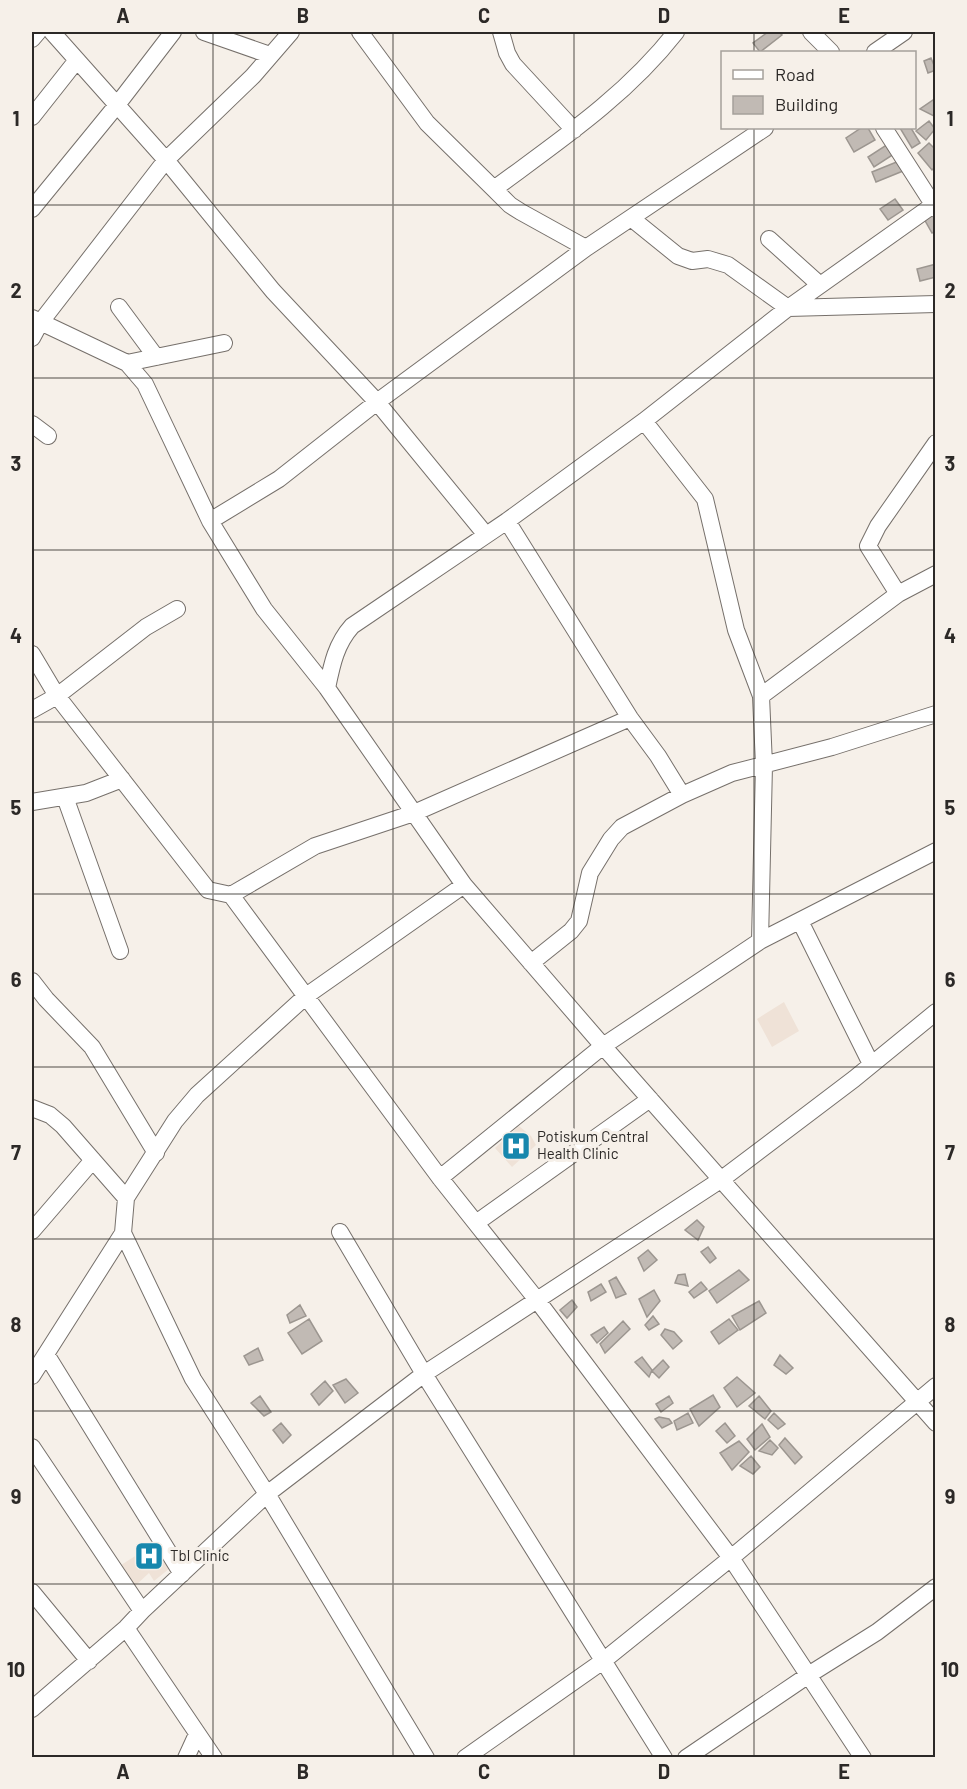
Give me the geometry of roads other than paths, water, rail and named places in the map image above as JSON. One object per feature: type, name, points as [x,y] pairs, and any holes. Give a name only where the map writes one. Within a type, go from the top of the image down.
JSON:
[{"type":"street","points":[[32,39],[38,32]]},
{"type":"street","points":[[51,32],[166,160],[273,291],[377,402],[486,535]]},
{"type":"street","points":[[32,209],[173,32]]},
{"type":"street","points":[[204,32],[270,55]]},
{"type":"street","points":[[291,32],[253,76],[166,160],[34,326],[127,363],[145,384],[210,521],[264,609],[327,688],[464,885],[936,1423]]},
{"type":"street","points":[[360,32],[427,123],[494,189],[522,212],[586,248]]},
{"type":"street","points":[[501,32],[513,64],[574,130]]},
{"type":"street","points":[[494,189],[615,98],[662,50],[676,32]]},
{"type":"street","points":[[811,32],[830,51]]},
{"type":"street","points":[[876,51],[903,32]]},
{"type":"street","points":[[32,117],[77,60]]},
{"type":"street","points":[[210,521],[279,479],[377,402],[586,248],[764,129]]},
{"type":"street","points":[[327,688],[333,656],[343,636],[352,626],[507,521],[644,421],[788,308],[935,206],[885,129]]},
{"type":"street","points":[[631,218],[678,256],[692,261],[708,259],[728,265],[788,308],[936,304]]},
{"type":"street","points":[[769,239],[820,285]]},
{"type":"street","points":[[119,308],[156,357]]},
{"type":"street","points":[[127,363],[224,343]]},
{"type":"street","points":[[644,421],[705,499],[711,515],[736,630],[761,696],[764,765],[760,941]]},
{"type":"street","points":[[32,424],[48,436]]},
{"type":"street","points":[[898,594],[868,546],[878,526],[936,443]]},
{"type":"street","points":[[507,521],[630,718],[658,756],[682,795]]},
{"type":"street","points":[[761,696],[898,594],[936,574]]},
{"type":"street","points":[[32,710],[57,696],[146,627],[177,609]]},
{"type":"street","points":[[32,654],[57,696],[207,890],[231,895],[440,1178],[537,1300],[731,1558],[810,1674],[863,1758]]},
{"type":"street","points":[[531,963],[571,931],[579,921],[590,873],[611,839],[622,827],[682,795],[732,773],[832,747],[936,714]]},
{"type":"street","points":[[231,895],[315,846],[414,813],[630,718]]},
{"type":"street","points":[[32,802],[86,793],[122,779]]},
{"type":"street","points":[[65,797],[120,951]]},
{"type":"street","points":[[440,1178],[603,1046],[760,941],[936,851]]},
{"type":"street","points":[[32,1376],[123,1233],[126,1198],[175,1121],[197,1095],[306,996],[464,885]]},
{"type":"street","points":[[800,921],[871,1064]]},
{"type":"street","points":[[32,981],[92,1047],[156,1153]]},
{"type":"street","points":[[32,1709],[126,1628],[267,1494],[424,1374],[722,1179],[936,1012]]},
{"type":"street","points":[[476,1223],[650,1099]]},
{"type":"street","points":[[32,1109],[50,1115],[63,1126],[126,1198]]},
{"type":"street","points":[[32,1231],[93,1160]]},
{"type":"street","points":[[340,1232],[424,1374],[664,1758]]},
{"type":"street","points":[[123,1233],[193,1379],[267,1494],[426,1758]]},
{"type":"street","points":[[46,1354],[182,1574]]},
{"type":"street","points":[[465,1758],[603,1661],[731,1558],[936,1386]]},
{"type":"street","points":[[32,1447],[142,1611]]},
{"type":"street","points":[[686,1758],[810,1674],[877,1632],[936,1587]]},
{"type":"street","points":[[32,1592],[89,1661]]},
{"type":"street","points":[[126,1628],[214,1758]]},
{"type":"street","points":[[186,1758],[197,1734]]},
{"type":"place","name":"Potiskum Central Health Clinic","points":[[516,1146]]},
{"type":"place","name":"Tbl Clinic","points":[[149,1556]]}]
